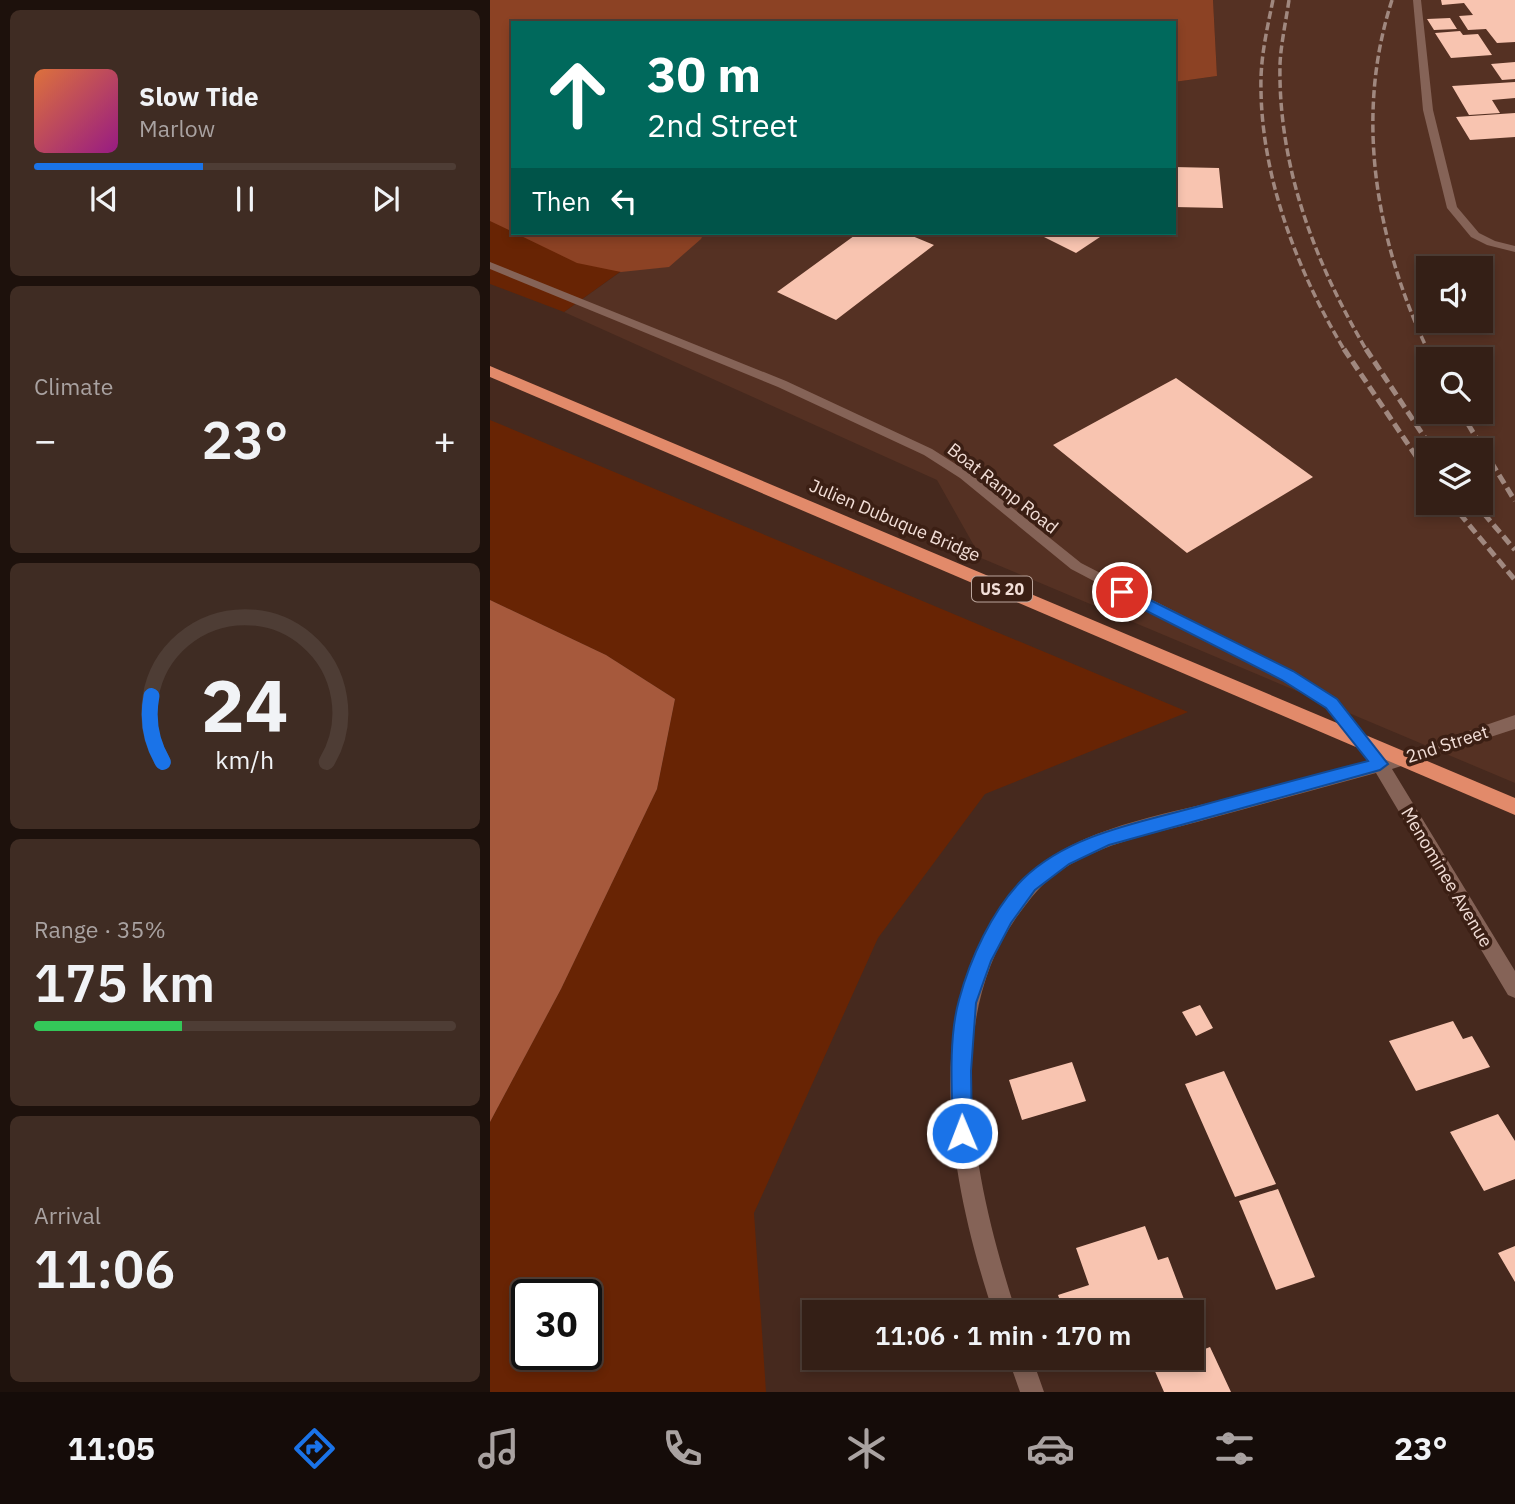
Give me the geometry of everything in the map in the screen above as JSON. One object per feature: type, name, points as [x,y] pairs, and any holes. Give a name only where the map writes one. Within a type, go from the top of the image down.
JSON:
[{"type":"highway","name":"Julien Dubuque Bridge","points":[[490,371],[1515,807]]},
{"type":"street","name":"2nd Street","points":[[1001,1300],[976,1213],[962,1133],[962,1071],[967,1003],[982,960],[1005,917],[1029,884],[1062,859],[1105,839],[1424,753],[1515,722]]},
{"type":"street","name":"Menominee Avenue","points":[[1380,764],[1515,989]]},
{"type":"street","points":[[1024,1370],[1032,1392]]},
{"type":"lane","points":[[1417,0],[1428,110],[1452,208],[1475,235],[1491,243],[1515,249]]},
{"type":"lane","name":"Boat Ramp Road","points":[[490,265],[782,384],[928,452],[964,475],[1076,566],[1287,676],[1332,703],[1380,764]]},
{"type":"shaded area","points":[[490,0],[1213,0],[1217,76],[1176,82],[1176,21],[511,21],[511,231],[490,221]]},
{"type":"shaded area","points":[[1213,0],[1515,0],[1515,783],[981,558],[937,480],[564,312],[672,235],[1176,235],[1176,82],[1217,76]]},
{"type":"shaded area","points":[[490,184],[511,194],[511,235],[590,235],[638,259],[564,312],[490,284]]},
{"type":"shaded area","points":[[519,235],[703,235],[669,267],[621,272],[577,263]]},
{"type":"shaded area","points":[[490,420],[1188,712],[985,794],[878,938],[754,1213],[766,1392],[490,1392],[490,1122],[561,989],[657,789],[675,699],[606,655],[490,600]]},
{"type":"shaded area","points":[[490,600],[606,655],[675,699],[657,789],[561,989],[490,1122]]},
{"type":"building","points":[[1441,0],[1515,0],[1515,42],[1497,43],[1486,29],[1468,30],[1459,16],[1473,15],[1464,3],[1442,5]]},
{"type":"building","points":[[1450,18],[1457,29],[1434,30],[1427,19]]},
{"type":"building","points":[[1460,31],[1463,35],[1478,34],[1492,55],[1451,58],[1435,33]]},
{"type":"building","points":[[1515,62],[1515,79],[1502,80],[1491,64]]},
{"type":"building","points":[[1515,82],[1515,98],[1492,100],[1500,113],[1469,115],[1452,86]]},
{"type":"building","points":[[1515,113],[1515,137],[1470,140],[1456,117]]},
{"type":"building","points":[[1176,167],[1219,168],[1223,208],[1176,207]]},
{"type":"building","points":[[855,235],[910,235],[934,245],[836,320],[777,292]]},
{"type":"building","points":[[1040,235],[1100,237],[1076,253]]},
{"type":"building","points":[[1176,378],[1313,477],[1187,553],[1053,445]]},
{"type":"building","points":[[1200,1005],[1213,1028],[1196,1036],[1182,1012]]},
{"type":"building","points":[[1453,1021],[1463,1039],[1472,1036],[1490,1067],[1416,1091],[1389,1041]]},
{"type":"building","points":[[1072,1062],[1086,1101],[1022,1120],[1009,1080]]},
{"type":"building","points":[[1224,1071],[1276,1184],[1235,1197],[1185,1084]]},
{"type":"building","points":[[1498,1114],[1515,1141],[1515,1179],[1484,1191],[1450,1132]]},
{"type":"building","points":[[1278,1189],[1315,1277],[1276,1290],[1239,1201]]},
{"type":"building","points":[[1145,1226],[1158,1260],[1168,1257],[1184,1300],[1060,1300],[1058,1295],[1089,1285],[1076,1248]]},
{"type":"building","points":[[1515,1246],[1515,1282],[1498,1253]]},
{"type":"building","points":[[1210,1347],[1231,1392],[1164,1392],[1154,1370],[1204,1370],[1204,1349]]},
{"type":"railway","points":[[1273,0],[1264,44],[1261,78],[1268,158],[1286,226],[1298,259],[1345,351]]},
{"type":"railway","points":[[1289,0],[1280,64],[1285,140],[1293,177],[1316,249],[1331,284],[1367,351]]},
{"type":"railway","points":[[1392,0],[1374,89],[1376,178],[1395,266],[1426,347]]},
{"type":"railway","points":[[1344,349],[1416,456]]},
{"type":"railway","points":[[1366,349],[1425,438]]},
{"type":"railway","points":[[1468,424],[1515,501]]},
{"type":"railway","points":[[1461,515],[1515,580]]},
{"type":"railway","points":[[1485,515],[1515,550]]},
{"type":"route","points":[[962,1133],[962,1071],[967,1003],[982,960],[1005,917],[1029,884],[1062,859],[1105,839],[1380,764],[1332,703],[1287,676],[1122,592]]}]
